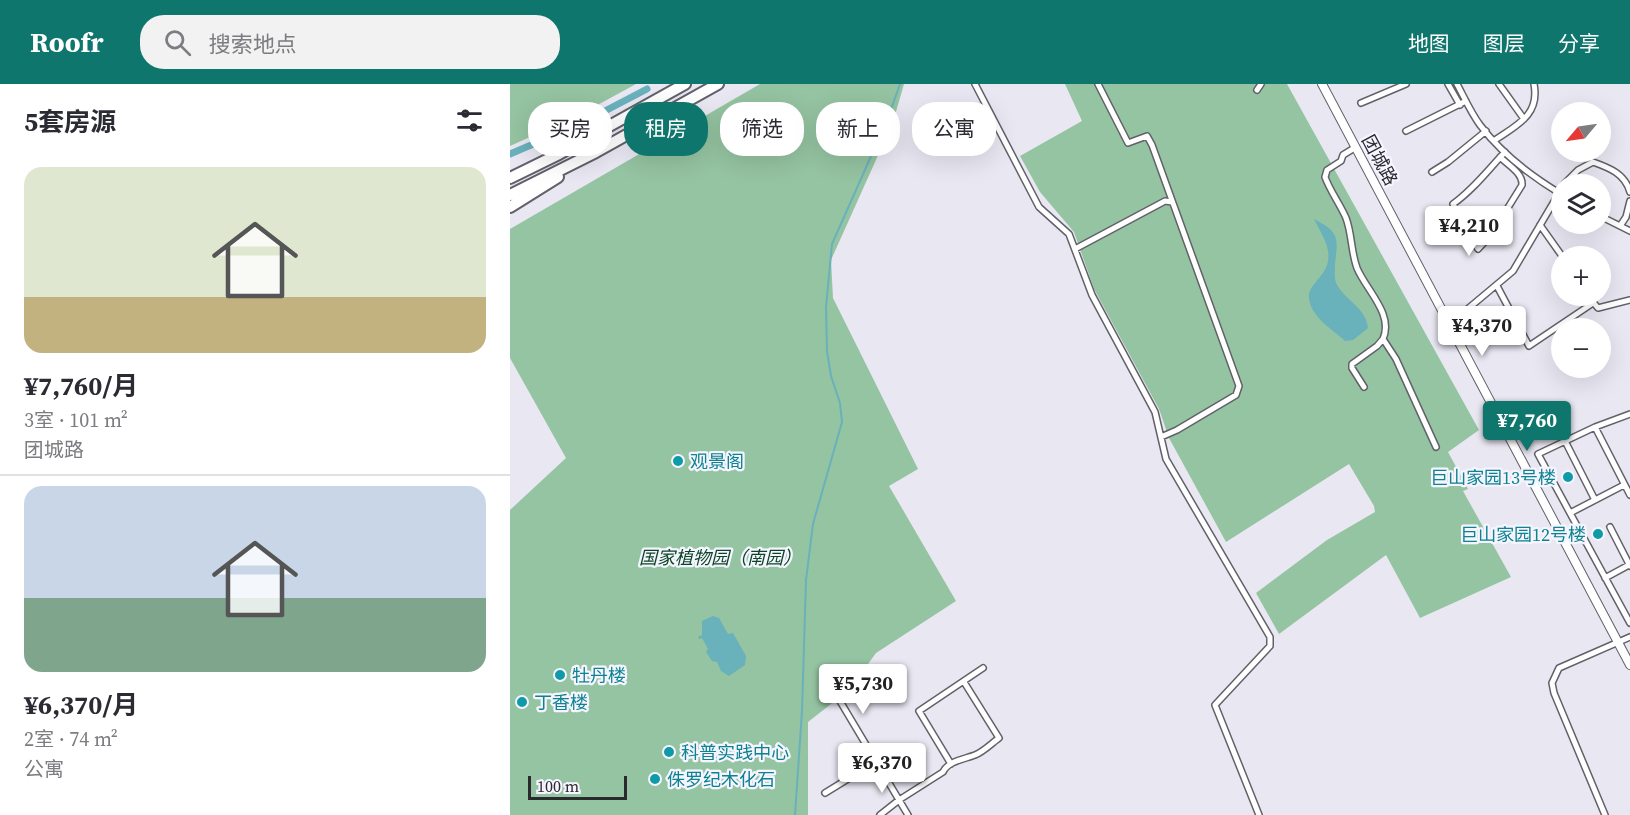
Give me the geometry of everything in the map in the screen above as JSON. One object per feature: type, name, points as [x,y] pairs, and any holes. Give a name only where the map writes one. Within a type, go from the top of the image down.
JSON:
[{"type":"highway","points":[[612,125],[685,84]]},
{"type":"highway","points":[[612,143],[718,84]]},
{"type":"highway","points":[[510,171],[554,156]]},
{"type":"highway","points":[[510,178],[556,156]]},
{"type":"highway","points":[[510,195],[588,156]]},
{"type":"highway","points":[[510,207],[590,156]]},
{"type":"street","points":[[975,84],[1040,207],[1069,234],[1092,295],[1155,412],[1166,459],[1270,637],[1270,646],[1215,705],[1258,815]]},
{"type":"street","points":[[1098,84],[1128,143],[1147,136],[1152,145],[1185,231],[1239,386],[1236,395],[1161,437]]},
{"type":"street","name":"团城路","points":[[1322,84],[1630,665]]},
{"type":"street","points":[[1361,103],[1406,84]]},
{"type":"street","points":[[1448,84],[1460,105]]},
{"type":"street","points":[[1457,84],[1480,125],[1494,140],[1522,179],[1522,185],[1491,235],[1478,249],[1453,204],[1473,188],[1503,155]]},
{"type":"street","points":[[1499,84],[1524,119]]},
{"type":"street","points":[[1494,140],[1531,113],[1536,99],[1534,84]]},
{"type":"street","points":[[1406,131],[1466,101]]},
{"type":"street","points":[[1432,172],[1486,131]]},
{"type":"street","points":[[1356,147],[1343,155],[1341,161],[1327,170],[1325,177],[1351,232],[1352,251],[1357,268],[1382,310],[1386,327],[1383,339],[1377,346],[1352,364],[1352,368],[1364,387]]},
{"type":"street","points":[[1503,155],[1551,187]]},
{"type":"street","points":[[1574,174],[1593,162],[1618,174],[1627,183],[1630,192]]},
{"type":"street","points":[[1075,249],[1164,201],[1172,202]]},
{"type":"street","points":[[1620,226],[1626,217],[1630,201]]},
{"type":"street","points":[[1448,321],[1464,312],[1513,270],[1551,208]]},
{"type":"street","points":[[1611,222],[1630,231]]},
{"type":"street","points":[[1540,225],[1555,246]]},
{"type":"street","points":[[1497,286],[1529,346],[1589,306]]},
{"type":"street","points":[[1611,305],[1630,300]]},
{"type":"street","points":[[1383,339],[1396,359],[1436,447]]},
{"type":"street","points":[[1630,423],[1628,415],[1595,427],[1538,454],[1630,623]]},
{"type":"street","points":[[1595,427],[1630,495]]},
{"type":"street","points":[[1565,441],[1595,500]]},
{"type":"street","points":[[1570,513],[1624,485]]},
{"type":"street","points":[[1605,578],[1630,566],[1610,527]]},
{"type":"street","points":[[1605,815],[1554,693],[1552,683],[1559,668],[1630,637]]},
{"type":"street","points":[[951,765],[919,711],[983,668]]},
{"type":"street","points":[[828,681],[878,761],[908,815]]},
{"type":"street","points":[[880,815],[943,772],[945,768],[975,755],[999,738],[964,682]]},
{"type":"street","points":[[825,793],[878,761]]},
{"type":"green space","points":[[510,84],[636,84],[603,102],[528,102],[528,138],[510,146]]},
{"type":"green space","name":"国家植物园（南园）","points":[[760,84],[904,84],[899,102],[816,102],[816,156],[878,156],[831,260],[833,298],[918,469],[889,486],[956,601],[876,653],[850,689],[808,722],[808,815],[510,815],[510,510],[566,458],[510,358],[510,229],[636,156],[708,156],[708,114],[720,107],[720,156],[804,156],[804,102],[729,102]]},
{"type":"green space","points":[[1065,84],[1287,84],[1479,430],[1448,452],[1468,489],[1463,491],[1511,577],[1420,618],[1386,555],[1279,634],[1256,593],[1327,540],[1375,512],[1374,506],[1349,464],[1226,542],[1169,438],[1159,409],[1094,289],[1074,232],[1040,192],[1020,156],[1082,121]]},
{"type":"water","points":[[1314,219],[1333,232],[1337,242],[1336,283],[1359,309],[1366,321],[1368,328],[1353,340],[1345,341],[1327,326],[1316,314],[1309,301],[1310,290],[1323,273],[1328,259],[1327,246]]},
{"type":"water","points":[[713,616],[719,618],[728,634],[733,633],[746,656],[745,665],[729,676],[721,671],[717,662],[712,661],[706,652],[708,649],[702,638],[698,637],[702,635],[702,621]]},
{"type":"waterway","points":[[795,815],[802,711],[806,580],[813,524],[842,422],[840,403],[831,376],[827,351],[826,307],[832,244],[888,118],[900,84]]},
{"type":"waterway","points":[[510,154],[580,124],[647,89]]},
{"type":"place","name":"观景阁","points":[[678,461]]},
{"type":"place","name":"巨山家园13号楼","points":[[1568,477]]},
{"type":"place","name":"巨山家园12号楼","points":[[1598,534]]},
{"type":"place","name":"牡丹楼","points":[[560,675]]},
{"type":"place","name":"丁香楼","points":[[522,702]]},
{"type":"place","name":"科普实践中心","points":[[669,752]]},
{"type":"place","name":"侏罗纪木化石","points":[[655,779]]}]
